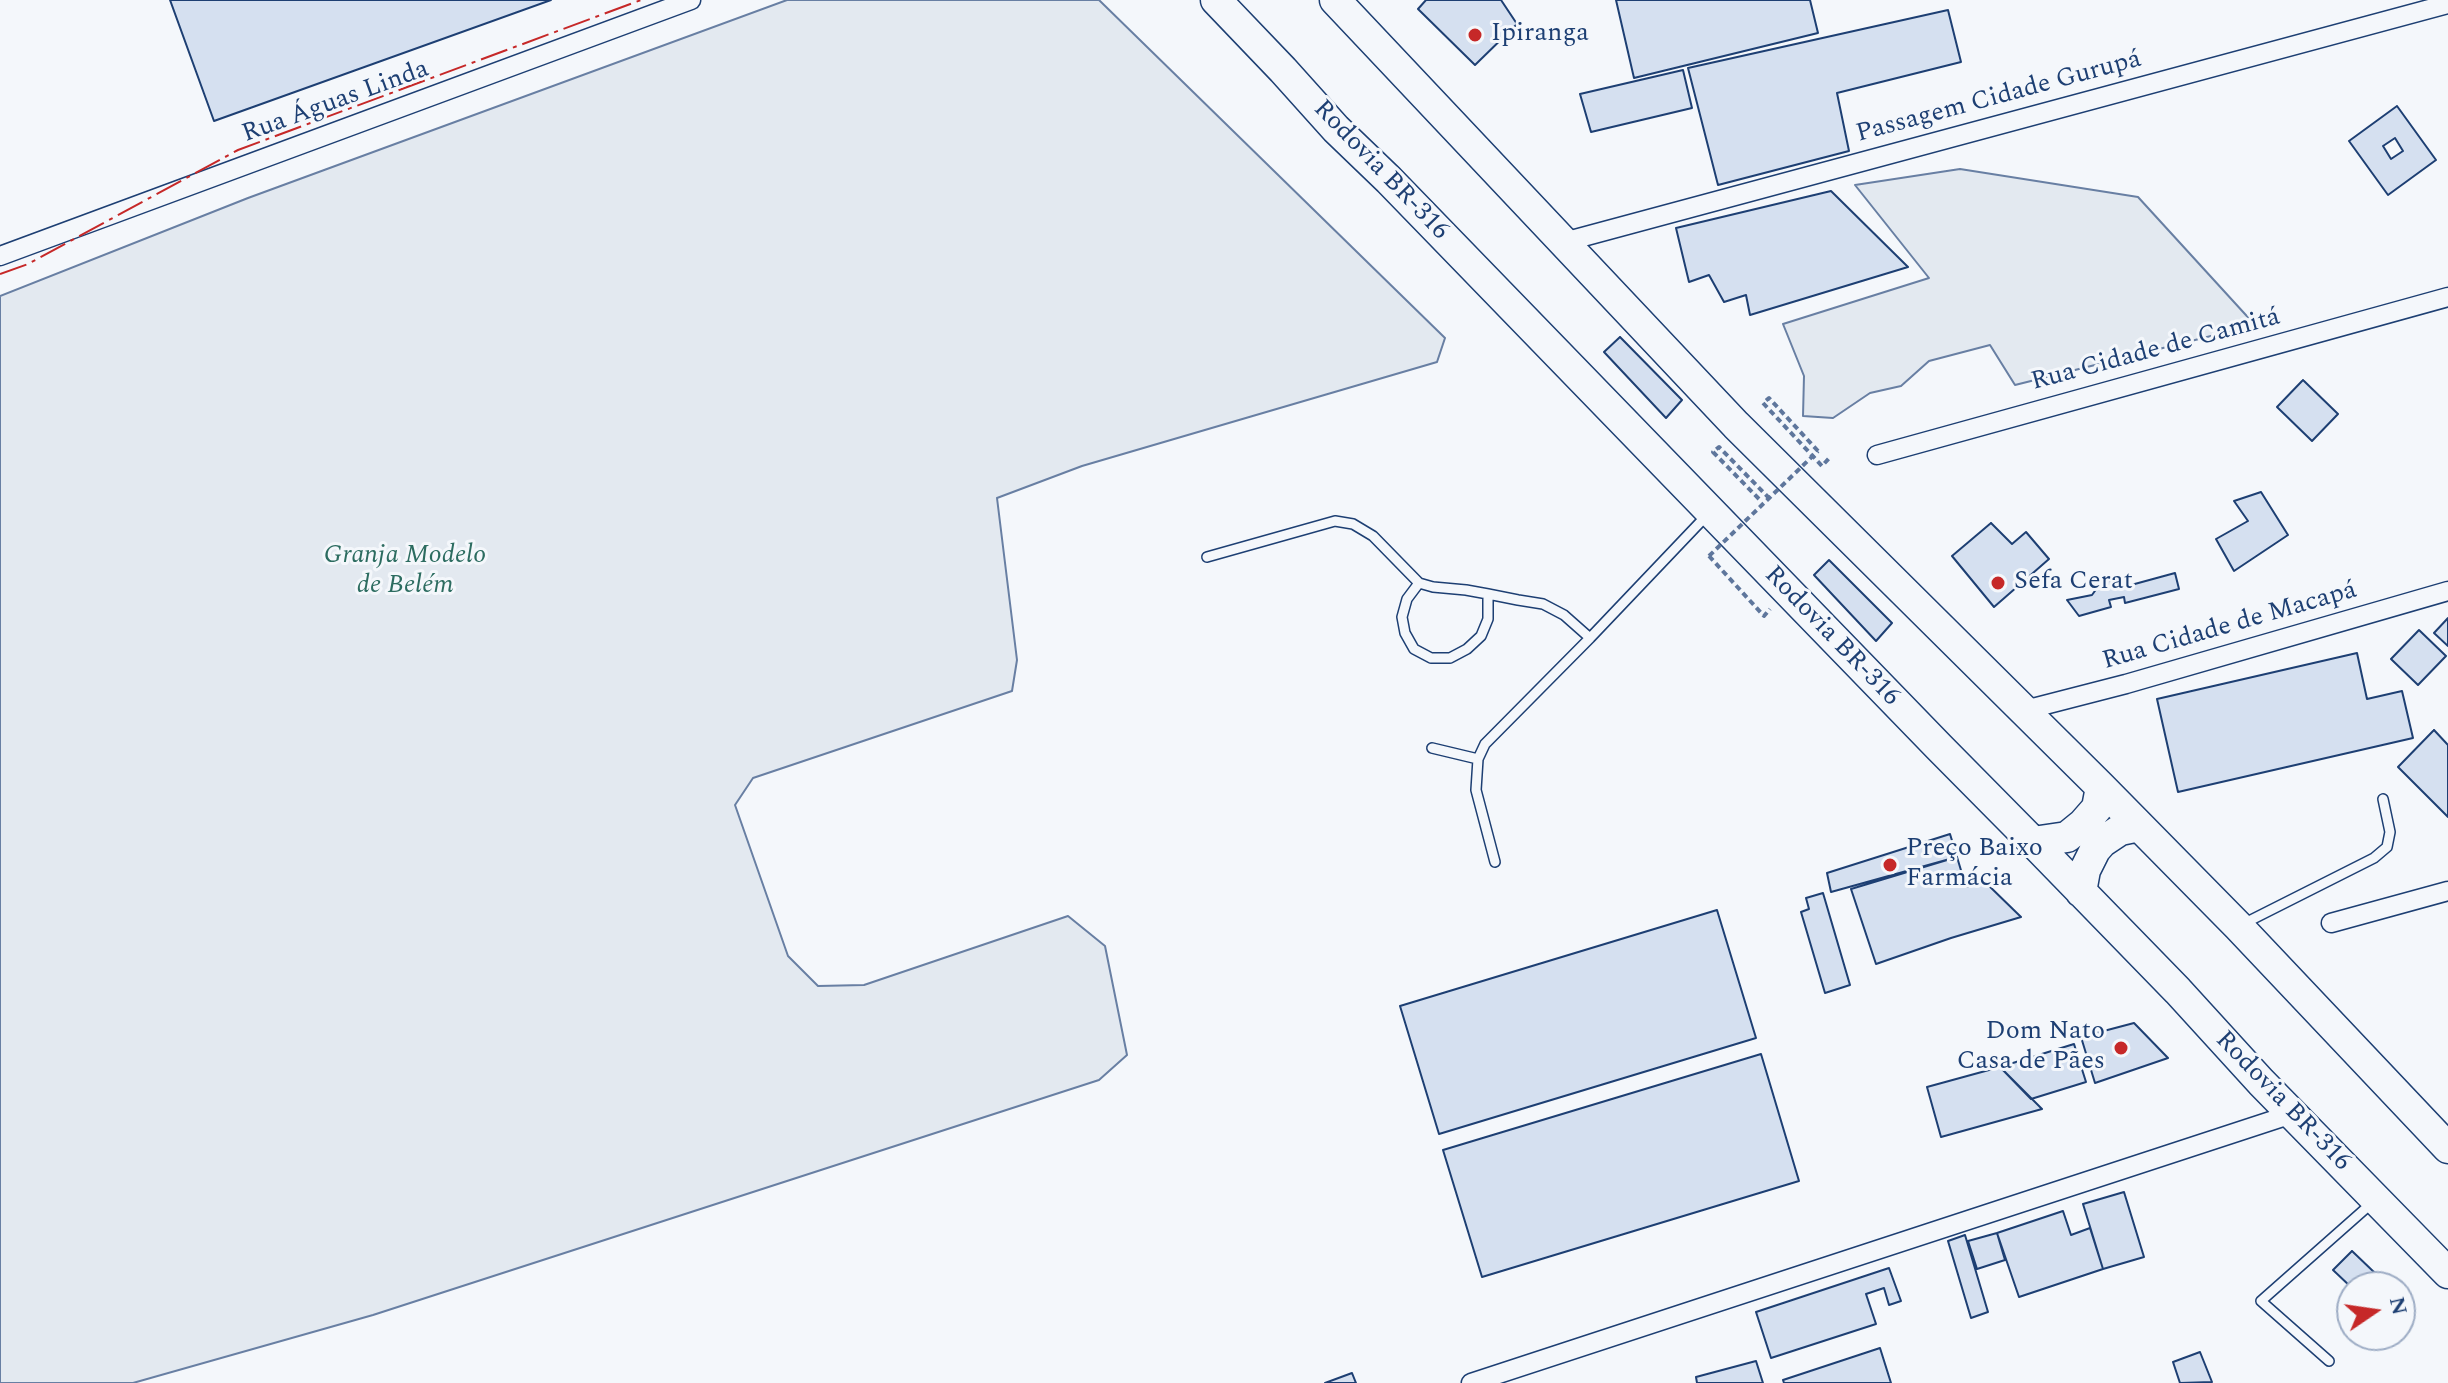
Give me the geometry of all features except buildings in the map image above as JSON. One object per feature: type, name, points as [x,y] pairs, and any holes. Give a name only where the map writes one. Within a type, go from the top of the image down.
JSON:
[{"type":"highway","name":"Rodovia BR-316","points":[[1216,0],[1336,129],[1400,191],[2178,991],[2292,1114],[2448,1273]]},
{"type":"highway","points":[[1335,0],[1736,425],[2025,710],[2238,926],[2448,1148]]},
{"type":"highway","points":[[2033,842],[2067,837],[2097,808],[2101,787]]},
{"type":"highway","points":[[2081,892],[2085,870],[2102,842],[2120,830],[2139,826]]},
{"type":"street","name":"Rua Águas Linda","points":[[0,256],[691,0]]},
{"type":"street","name":"Passagem Cidade Gurupá","points":[[1564,242],[2448,4]]},
{"type":"street","name":"Rua Cidade de Camitá","points":[[1877,455],[2448,297]]},
{"type":"street","name":"Rua Cidade de Macapá","points":[[2025,710],[2448,591]]},
{"type":"street","points":[[2331,923],[2448,891]]},
{"type":"street","points":[[1471,1383],[2292,1114]]},
{"type":"lane","points":[[1495,862],[1476,790],[1478,759],[1485,744],[1710,511]]},
{"type":"lane","points":[[1207,557],[1335,521],[1353,524],[1373,536],[1419,583],[1543,604],[1564,615],[1590,638]]},
{"type":"lane","points":[[1419,583],[1407,599],[1402,617],[1405,633],[1414,649],[1431,658],[1450,658],[1467,649],[1481,636],[1488,619],[1488,594]]},
{"type":"lane","points":[[1432,748],[1478,759]]},
{"type":"lane","points":[[2238,926],[2374,858],[2387,847],[2390,832],[2383,799]]},
{"type":"lane","points":[[2329,1361],[2261,1301],[2376,1199]]},
{"type":"path","points":[[1773,606],[1764,616],[1709,556],[1769,498],[1818,451],[1769,398],[1763,403],[1822,466],[1831,456]]},
{"type":"path","points":[[1759,499],[1713,452],[1719,447],[1769,498]]},
{"type":"path","points":[[1706,542],[1717,553]]},
{"type":"green space","name":"Granja Modelo de Belém","points":[[787,0],[1099,0],[1445,338],[1437,362],[1082,466],[997,498],[1017,660],[1012,691],[753,778],[735,805],[788,956],[818,986],[864,985],[1068,916],[1105,946],[1127,1055],[1099,1080],[373,1315],[133,1383],[0,1383],[0,296],[248,198]]},
{"type":"green space","points":[[1960,169],[2138,197],[2255,325],[2015,385],[1990,345],[1929,361],[1901,386],[1870,393],[1833,418],[1803,416],[1804,376],[1783,324],[1929,278],[1855,185]]},
{"type":"power","points":[[0,274],[28,264],[238,150],[641,0]]},
{"type":"place","name":"Ipiranga","points":[[1475,35]]},
{"type":"place","name":"Sefa Cerat","points":[[1998,583]]},
{"type":"place","name":"Preço Baixo Farmácia","points":[[1890,865]]},
{"type":"place","name":"Dom Nato Casa de Pães","points":[[2121,1048]]}]
